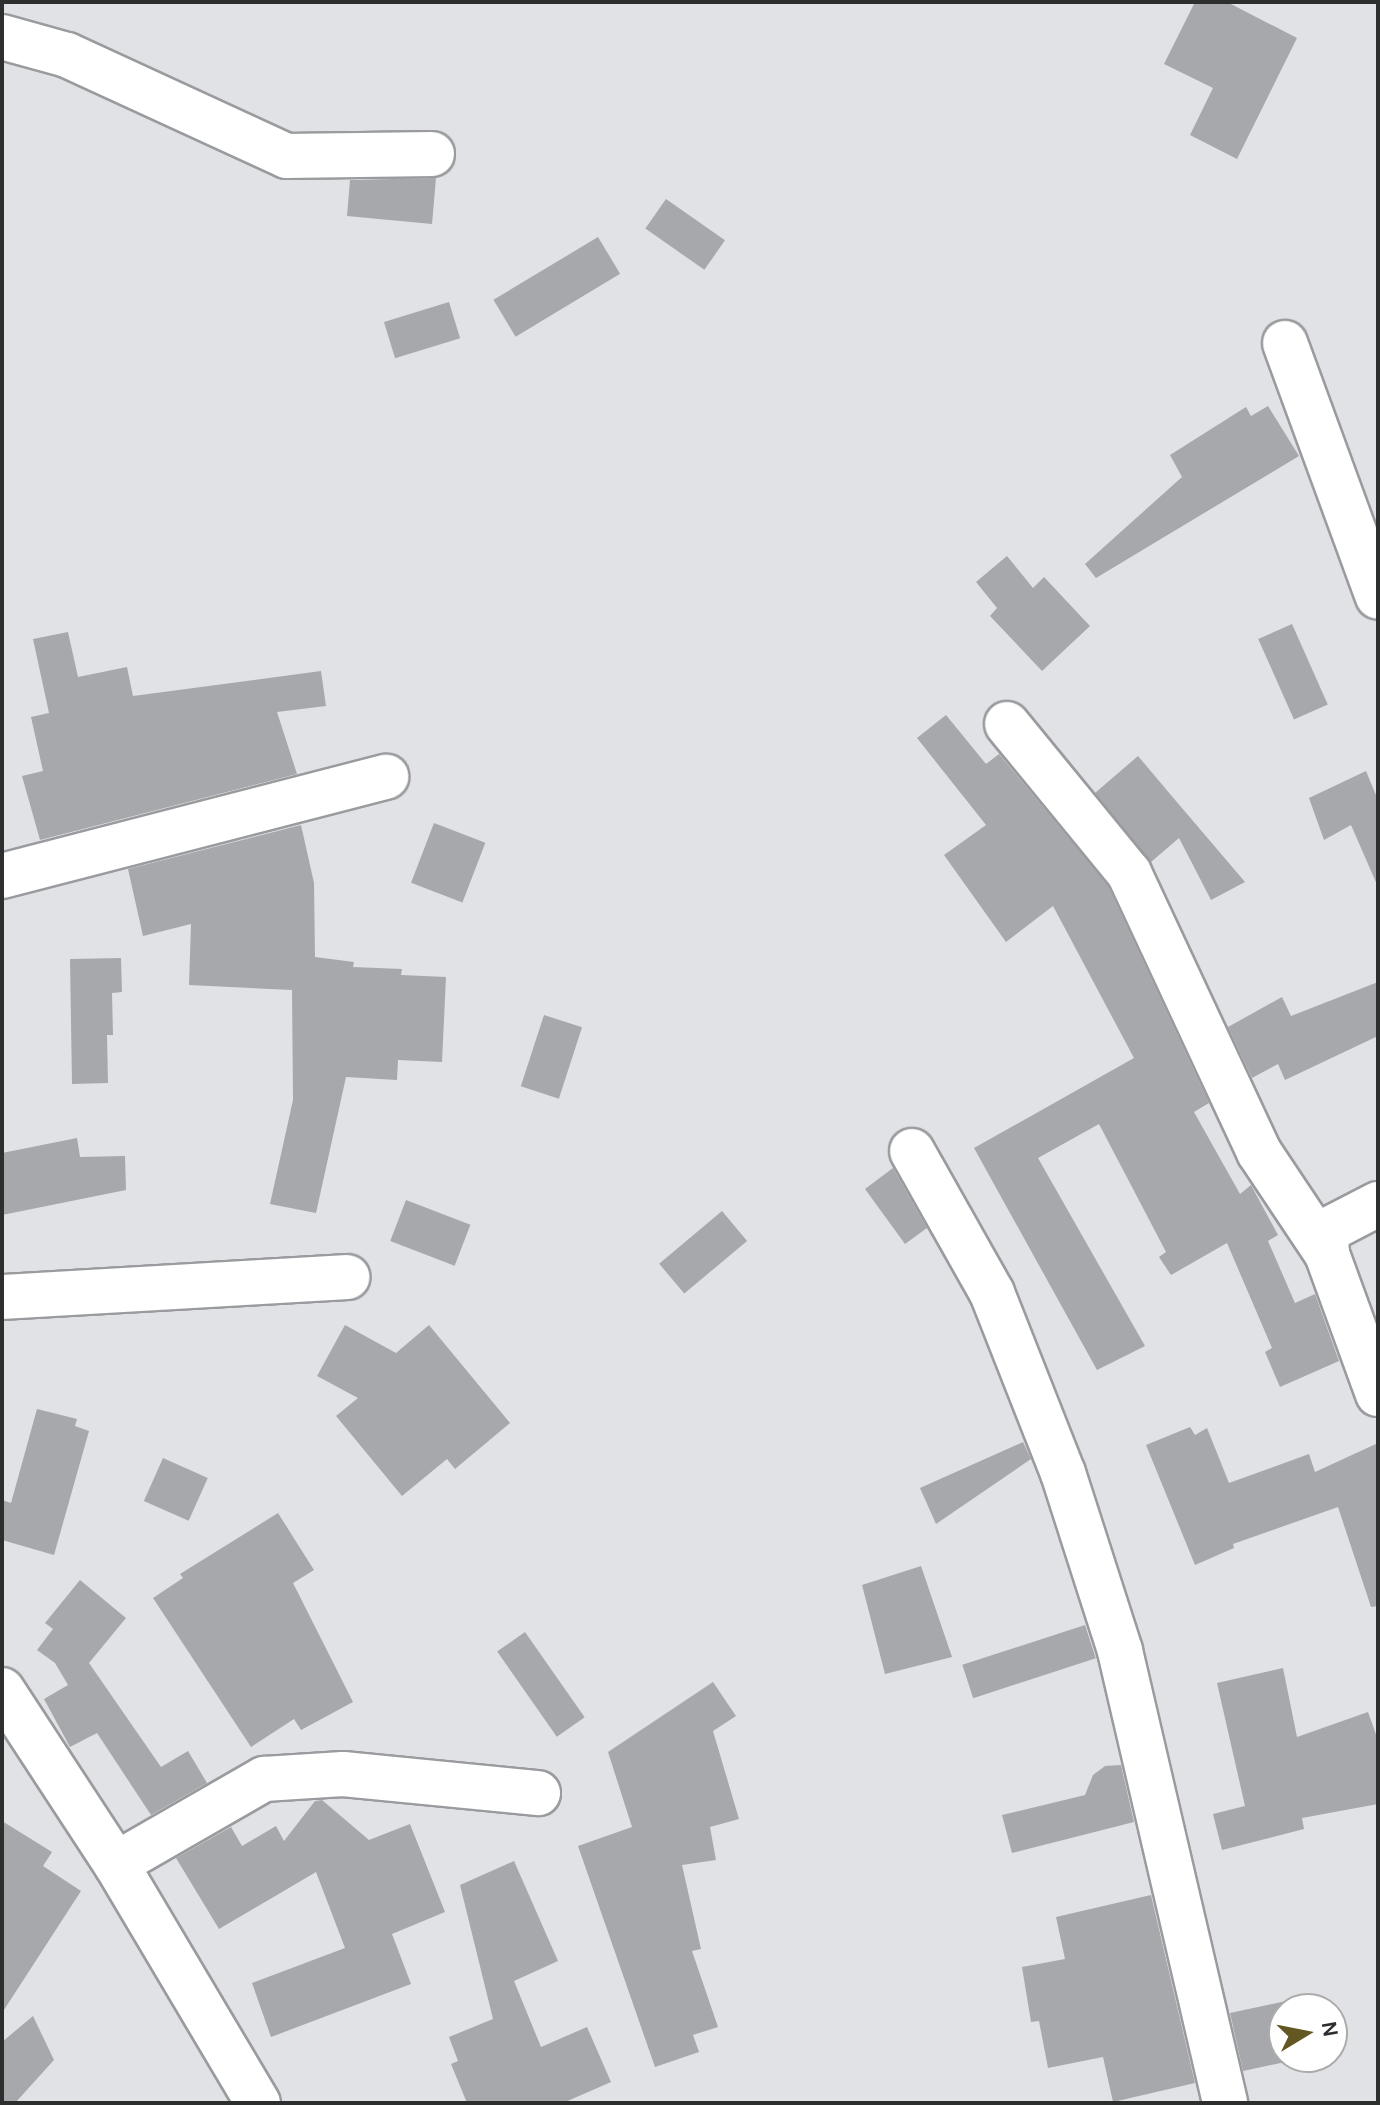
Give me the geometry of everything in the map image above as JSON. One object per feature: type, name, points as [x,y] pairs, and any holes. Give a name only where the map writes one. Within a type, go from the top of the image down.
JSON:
[{"type":"street","points":[[2,37],[67,55],[287,156],[432,154]]},
{"type":"street","points":[[1285,343],[1378,597]]},
{"type":"street","points":[[1007,724],[1129,873],[1259,1152],[1327,1254],[1378,1394]]},
{"type":"street","points":[[2,876],[386,777]]},
{"type":"street","points":[[912,1151],[992,1293],[1063,1473],[1120,1651],[1225,2103]]},
{"type":"street","points":[[1327,1254],[1326,1231],[1378,1204]]},
{"type":"street","points":[[2,1297],[347,1277]]},
{"type":"street","points":[[2,1690],[116,1864],[258,2103]]},
{"type":"street","points":[[116,1864],[264,1779],[343,1774],[538,1793]]},
{"type":"building","points":[[1195,2],[1227,2],[1297,38],[1237,159],[1190,135],[1213,88],[1164,64]]},
{"type":"building","points":[[436,178],[432,224],[347,216],[350,180]]},
{"type":"building","points":[[666,199],[725,240],[704,270],[645,228]]},
{"type":"building","points":[[598,237],[620,274],[516,337],[493,300]]},
{"type":"building","points":[[449,302],[460,338],[395,358],[384,322]]},
{"type":"building","points":[[1268,406],[1299,456],[1096,578],[1085,564],[1182,477],[1170,455],[1246,407],[1251,416]]},
{"type":"building","points":[[1007,556],[1033,588],[1044,577],[1090,626],[1042,671],[990,616],[997,608],[976,582]]},
{"type":"building","points":[[1292,624],[1328,704],[1294,719],[1258,639]]},
{"type":"building","points":[[68,632],[78,677],[127,667],[133,696],[321,671],[326,706],[277,712],[297,774],[40,840],[22,776],[43,771],[31,717],[49,713],[33,639]]},
{"type":"building","points":[[946,715],[986,764],[999,754],[1108,886],[1209,1103],[1194,1112],[1240,1194],[1251,1185],[1278,1235],[1268,1241],[1295,1303],[1315,1294],[1339,1361],[1280,1387],[1265,1352],[1272,1348],[1227,1243],[1171,1275],[1159,1257],[1166,1252],[1099,1124],[1038,1158],[1145,1346],[1097,1370],[974,1148],[1134,1058],[1053,906],[1006,942],[944,855],[986,825],[917,738]]},
{"type":"building","points":[[1138,756],[1245,882],[1211,900],[1179,838],[1151,862],[1095,793]]},
{"type":"building","points":[[1366,771],[1378,800],[1378,887],[1351,825],[1324,840],[1309,798]]},
{"type":"building","points":[[434,823],[485,843],[462,902],[411,883]]},
{"type":"building","points":[[301,825],[314,883],[315,957],[354,962],[353,967],[402,969],[401,975],[446,977],[442,1062],[398,1060],[397,1080],[346,1077],[316,1213],[270,1204],[293,1100],[292,990],[189,985],[191,924],[143,936],[128,869]]},
{"type":"building","points":[[121,958],[122,992],[112,993],[113,1035],[107,1035],[108,1083],[72,1084],[70,959]]},
{"type":"building","points":[[1378,982],[1378,1036],[1285,1080],[1278,1064],[1252,1078],[1228,1027],[1282,997],[1291,1016]]},
{"type":"building","points":[[544,1015],[582,1027],[559,1099],[521,1086]]},
{"type":"building","points":[[77,1138],[80,1157],[125,1156],[126,1190],[2,1215],[2,1153]]},
{"type":"building","points":[[893,1168],[927,1228],[905,1244],[865,1189]]},
{"type":"building","points":[[406,1200],[470,1225],[455,1266],[390,1241]]},
{"type":"building","points":[[722,1211],[747,1241],[684,1294],[659,1264]]},
{"type":"building","points":[[345,1325],[396,1353],[429,1325],[510,1423],[455,1469],[447,1459],[402,1496],[336,1416],[358,1398],[317,1376]]},
{"type":"building","points":[[37,1409],[77,1419],[75,1426],[89,1431],[54,1555],[2,1540],[2,1500],[11,1503]]},
{"type":"building","points":[[1190,1427],[1195,1435],[1207,1428],[1229,1483],[1309,1454],[1315,1472],[1378,1443],[1378,1606],[1371,1607],[1338,1507],[1233,1544],[1234,1548],[1195,1565],[1146,1445]]},
{"type":"building","points":[[1023,1442],[1031,1459],[936,1524],[920,1488]]},
{"type":"building","points":[[163,1458],[208,1478],[189,1521],[144,1501]]},
{"type":"building","points":[[278,1513],[314,1570],[293,1583],[353,1702],[301,1730],[294,1719],[251,1747],[153,1598],[183,1578],[180,1574]]},
{"type":"building","points":[[921,1566],[952,1657],[885,1674],[862,1585]]},
{"type":"building","points":[[80,1580],[126,1618],[89,1663],[161,1767],[188,1751],[207,1783],[151,1815],[97,1733],[70,1747],[44,1699],[68,1685],[55,1663],[37,1650],[53,1629],[45,1623]]},
{"type":"building","points":[[1085,1625],[1096,1658],[973,1698],[962,1665]]},
{"type":"building","points":[[525,1632],[585,1717],[557,1737],[497,1652]]},
{"type":"building","points":[[1283,1668],[1297,1737],[1368,1712],[1378,1740],[1378,1804],[1302,1818],[1304,1829],[1222,1850],[1213,1814],[1245,1806],[1217,1683]]},
{"type":"building","points":[[713,1682],[736,1716],[713,1731],[739,1819],[710,1827],[716,1860],[682,1865],[701,1949],[692,1951],[718,2027],[693,2035],[699,2052],[655,2067],[578,1846],[632,1827],[608,1752]]},
{"type":"building","points":[[1121,1765],[1134,1822],[1012,1853],[1002,1815],[1085,1795],[1093,1775],[1105,1766]]},
{"type":"building","points":[[322,1800],[369,1840],[410,1824],[445,1912],[392,1934],[411,1984],[271,2037],[252,1983],[345,1948],[316,1872],[219,1929],[176,1858],[231,1827],[242,1846],[276,1826],[284,1841],[315,1801]]},
{"type":"building","points":[[2,1821],[52,1852],[43,1866],[81,1891],[2,2013]]},
{"type":"building","points":[[514,1861],[558,1961],[514,1981],[541,2047],[587,2027],[611,2082],[563,2103],[467,2103],[451,2064],[458,2061],[449,2037],[493,2019],[460,1885]]},
{"type":"building","points":[[1151,1895],[1195,2083],[1113,2102],[1103,2057],[1048,2068],[1039,2021],[1031,2022],[1022,1967],[1065,1959],[1056,1917]]},
{"type":"building","points":[[1268,2005],[1268,2066],[1243,2071],[1230,2013]]},
{"type":"building","points":[[33,2016],[54,2060],[15,2103],[2,2103],[2,2042]]}]
